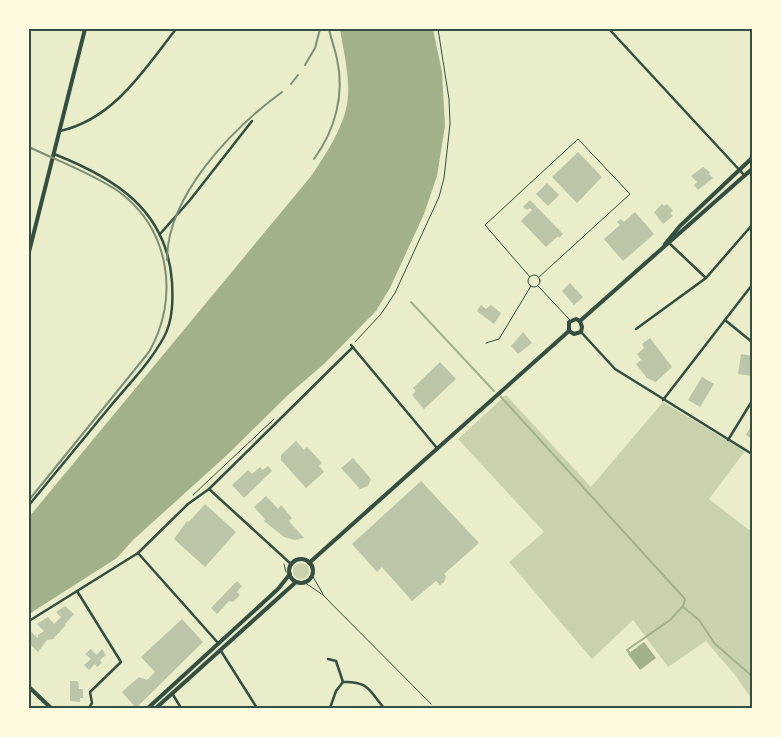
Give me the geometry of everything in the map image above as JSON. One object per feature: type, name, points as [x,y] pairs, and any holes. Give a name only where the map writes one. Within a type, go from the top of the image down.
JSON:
[{"type":"main road","points":[[29,252],[85,29]]},
{"type":"main road","points":[[667,242],[752,158]]},
{"type":"main road","points":[[569,331],[568,326],[571,320],[580,321],[667,242],[752,169]]},
{"type":"main road","points":[[569,331],[574,334],[581,332],[580,321]]},
{"type":"main road","points":[[309,563],[569,331]]},
{"type":"main road","points":[[148,708],[278,589],[292,564],[299,560],[309,563]]},
{"type":"main road","points":[[287,574],[296,582],[304,582],[312,575],[309,563]]},
{"type":"main road","points":[[156,708],[296,582]]},
{"type":"main road","points":[[29,687],[51,708]]},
{"type":"street","points":[[60,131],[94,118],[114,104],[176,29]]},
{"type":"street","points":[[608,29],[745,176]]},
{"type":"street","points":[[160,234],[190,200],[252,121]]},
{"type":"street","points":[[29,505],[146,363],[164,337],[171,320],[173,291],[170,268],[160,234],[142,207],[122,189],[105,178],[54,154]]},
{"type":"street","points":[[636,329],[706,278],[752,225]]},
{"type":"street","points":[[667,242],[706,278]]},
{"type":"street","points":[[663,400],[752,285]]},
{"type":"street","points":[[725,320],[752,342]]},
{"type":"street","points":[[581,332],[612,366],[663,400],[752,454]]},
{"type":"street","points":[[209,489],[352,346],[437,448]]},
{"type":"street","points":[[728,440],[752,401]]},
{"type":"street","points":[[29,621],[138,553],[202,489],[209,489],[249,528],[292,564]]},
{"type":"street","points":[[138,553],[219,644]]},
{"type":"street","points":[[77,591],[120,662],[90,692],[92,703],[89,708]]},
{"type":"street","points":[[220,650],[257,708]]},
{"type":"street","points":[[328,659],[336,661],[343,682]]},
{"type":"street","points":[[330,708],[334,695],[343,682]]},
{"type":"street","points":[[343,682],[362,683],[384,708]]},
{"type":"street","points":[[172,693],[181,708]]},
{"type":"lane","points":[[530,277],[484,225],[578,139],[582,141],[630,194],[539,277]]},
{"type":"lane","points":[[530,277],[536,275],[539,277]]},
{"type":"lane","points":[[530,277],[528,280],[531,286]]},
{"type":"lane","points":[[538,286],[540,282],[539,277]]},
{"type":"lane","points":[[531,286],[538,286],[571,320]]},
{"type":"lane","points":[[486,343],[499,339],[531,286]]},
{"type":"lane","points":[[312,575],[323,595]]},
{"type":"lane","points":[[304,582],[323,595],[431,704]]},
{"type":"path","points":[[352,346],[381,314],[395,293],[439,197],[444,178],[450,124],[449,99],[438,29]]},
{"type":"path","points":[[192,496],[202,489],[277,416]]},
{"type":"path","points":[[283,562],[287,574]]},
{"type":"shaded area","points":[[340,29],[433,29],[442,72],[445,126],[437,176],[424,214],[390,288],[376,311],[325,363],[288,395],[226,456],[133,540],[117,558],[29,614],[29,517],[312,175],[335,137],[345,113],[348,93],[347,71]]},
{"type":"shaded area","points":[[506,395],[591,487],[663,402],[745,451],[709,499],[749,530],[752,527],[752,700],[736,676],[706,641],[668,667],[633,620],[592,659],[509,562],[544,532],[458,439]]},
{"type":"shaded area","points":[[301,563],[307,565],[309,571],[307,577],[301,579],[295,577],[293,571],[295,565]]},
{"type":"shaded area","points":[[644,642],[656,658],[640,670],[628,654]]},
{"type":"building","points":[[578,152],[602,177],[577,203],[552,177]]},
{"type":"building","points":[[703,167],[710,172],[709,174],[713,178],[698,190],[694,185],[697,182],[691,176]]},
{"type":"building","points":[[547,183],[559,195],[548,206],[536,194]]},
{"type":"building","points":[[530,200],[563,234],[546,247],[521,221],[532,210],[530,208],[527,210],[523,207]]},
{"type":"building","points":[[662,204],[664,206],[667,204],[673,211],[670,213],[673,216],[663,224],[654,212]]},
{"type":"building","points":[[635,212],[654,234],[623,261],[604,239],[620,225],[617,222],[621,219],[624,222]]},
{"type":"building","points":[[570,283],[583,297],[574,305],[562,291]]},
{"type":"building","points":[[481,305],[486,309],[491,305],[501,313],[494,324],[477,311]]},
{"type":"building","points":[[523,332],[532,343],[518,354],[511,346]]},
{"type":"building","points":[[650,338],[672,367],[656,382],[647,378],[636,364],[641,360],[637,354],[644,348],[642,344]]},
{"type":"building","points":[[741,354],[752,356],[752,376],[738,374]]},
{"type":"building","points":[[440,362],[456,379],[424,409],[412,395],[416,391],[413,388]]},
{"type":"building","points":[[702,377],[714,384],[700,407],[688,400]]},
{"type":"building","points":[[752,424],[752,439],[746,435]]},
{"type":"building","points":[[296,441],[304,450],[307,447],[322,463],[319,466],[324,472],[306,488],[281,460],[281,455]]},
{"type":"building","points":[[353,458],[371,479],[368,486],[360,489],[341,468]]},
{"type":"building","points":[[268,466],[272,471],[244,498],[232,485],[248,470],[252,474],[260,467],[263,470]]},
{"type":"building","points":[[421,481],[479,543],[444,574],[446,576],[444,582],[440,585],[436,581],[412,601],[382,567],[377,572],[352,544]]},
{"type":"building","points":[[266,496],[278,509],[281,505],[292,518],[289,521],[304,538],[295,540],[284,537],[264,521],[265,519],[254,507]]},
{"type":"building","points":[[205,504],[236,532],[205,567],[174,539],[187,521],[189,522]]},
{"type":"building","points":[[237,581],[242,586],[237,592],[240,595],[233,602],[229,601],[217,614],[211,608]]},
{"type":"building","points":[[65,606],[74,614],[53,639],[47,640],[38,652],[29,643],[29,630],[38,638],[38,635],[44,631],[37,624],[48,617],[54,624],[61,617],[56,612]]},
{"type":"building","points":[[182,619],[203,642],[136,708],[122,692],[139,677],[147,680],[155,672],[141,657]]},
{"type":"building","points":[[91,649],[96,655],[102,649],[106,655],[100,660],[102,663],[97,667],[95,664],[89,670],[84,665],[91,659],[85,654]]},
{"type":"building","points":[[70,681],[78,681],[79,689],[83,689],[83,698],[80,698],[80,702],[70,701]]},
{"type":"waterway","points":[[411,302],[494,391]]},
{"type":"waterway","points":[[501,397],[685,599],[683,607],[699,620],[715,644],[752,676]]},
{"type":"waterway","points":[[631,654],[627,650],[670,620],[682,607]]},
{"type":"railway","points":[[305,65],[315,48],[320,29]]},
{"type":"railway","points":[[314,159],[328,136],[339,99],[339,72],[329,29]]},
{"type":"railway","points":[[291,84],[298,75]]},
{"type":"railway","points":[[167,260],[170,236],[178,211],[190,188],[206,165],[243,124],[282,92]]},
{"type":"railway","points":[[29,147],[108,185],[136,207],[149,225],[159,244],[165,266],[167,287],[165,309],[159,331],[149,352],[29,500]]}]
